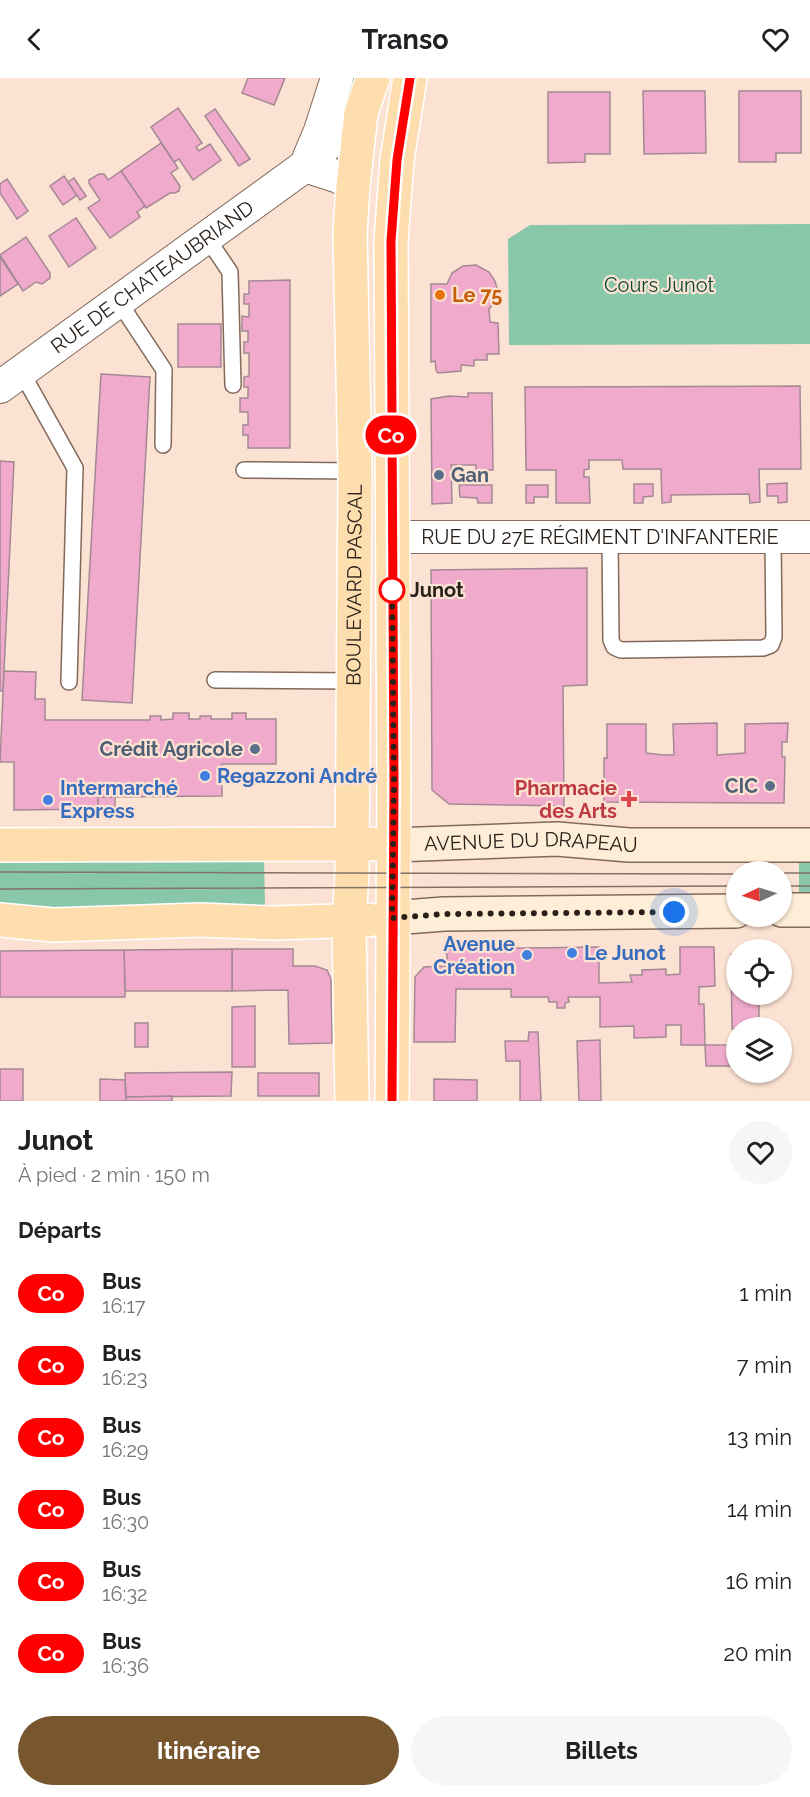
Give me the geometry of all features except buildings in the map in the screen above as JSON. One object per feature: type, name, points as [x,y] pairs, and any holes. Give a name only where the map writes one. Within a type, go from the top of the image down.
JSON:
[{"type":"main road","name":"BOULEVARD PASCAL","points":[[352,1101],[349,922],[352,844],[355,471],[350,238],[361,113],[373,78]]},
{"type":"main road","name":"BOULEVARD PASCAL","points":[[392,1101],[391,241],[397,160],[416,82]]},
{"type":"main road","name":"AVENUE DU DRAPEAU","points":[[0,844],[393,844],[557,839],[629,845],[810,845]]},
{"type":"main road","points":[[792,910],[810,910]]},
{"type":"main road","points":[[0,920],[53,925],[200,920],[272,923],[349,922],[444,914],[726,911]]},
{"type":"street","points":[[337,78],[320,131],[305,166],[339,177],[353,186]]},
{"type":"street","name":"RUE DE CHATEAUBRIAND","points":[[11,380],[305,166],[361,113]]},
{"type":"street","name":"RUE DU 27E RÉGIMENT D'INFANTERIE","points":[[392,537],[810,537]]},
{"type":"lane","points":[[207,238],[230,272],[233,385]]},
{"type":"lane","points":[[119,302],[164,370],[163,445]]},
{"type":"lane","points":[[11,380],[75,468],[69,682]]},
{"type":"lane","points":[[244,470],[355,471]]},
{"type":"lane","points":[[610,537],[611,640],[614,647],[621,650],[763,648],[771,645],[774,637],[773,538]]},
{"type":"lane","points":[[215,680],[354,681]]},
{"type":"green space","name":"Cours Junot","points":[[810,224],[810,344],[509,345],[508,239],[530,225]]},
{"type":"green space","points":[[264,854],[265,908],[0,909],[0,855]]},
{"type":"green space","points":[[799,854],[810,854],[810,900],[799,901]]},
{"type":"tram line","points":[[0,872],[726,874]]},
{"type":"tram line","points":[[792,873],[810,873]]},
{"type":"tram line","points":[[0,889],[726,886]]},
{"type":"tram line","points":[[792,886],[810,886]]},
{"type":"bus line","name":"Co","points":[[392,1101],[394,785],[391,241],[397,160],[410,78]]},
{"type":"place","name":"Le 75","points":[[440,295]]},
{"type":"place","name":"Gan","points":[[439,475]]},
{"type":"place","name":"Junot","points":[[392,590]]},
{"type":"place","name":"Crédit Agricole","points":[[255,749]]},
{"type":"place","name":"Regazzoni André","points":[[205,776]]},
{"type":"place","name":"CIC","points":[[770,786]]},
{"type":"place","name":"Pharmacie des Arts","points":[[629,799]]},
{"type":"place","name":"Intermarché Express","points":[[48,800]]},
{"type":"place","name":"Le Junot","points":[[572,953]]},
{"type":"place","name":"Avenue Création","points":[[527,955]]},
{"type":"route","points":[[392,590],[392,582],[394,785],[392,918],[444,914],[674,912]]}]
